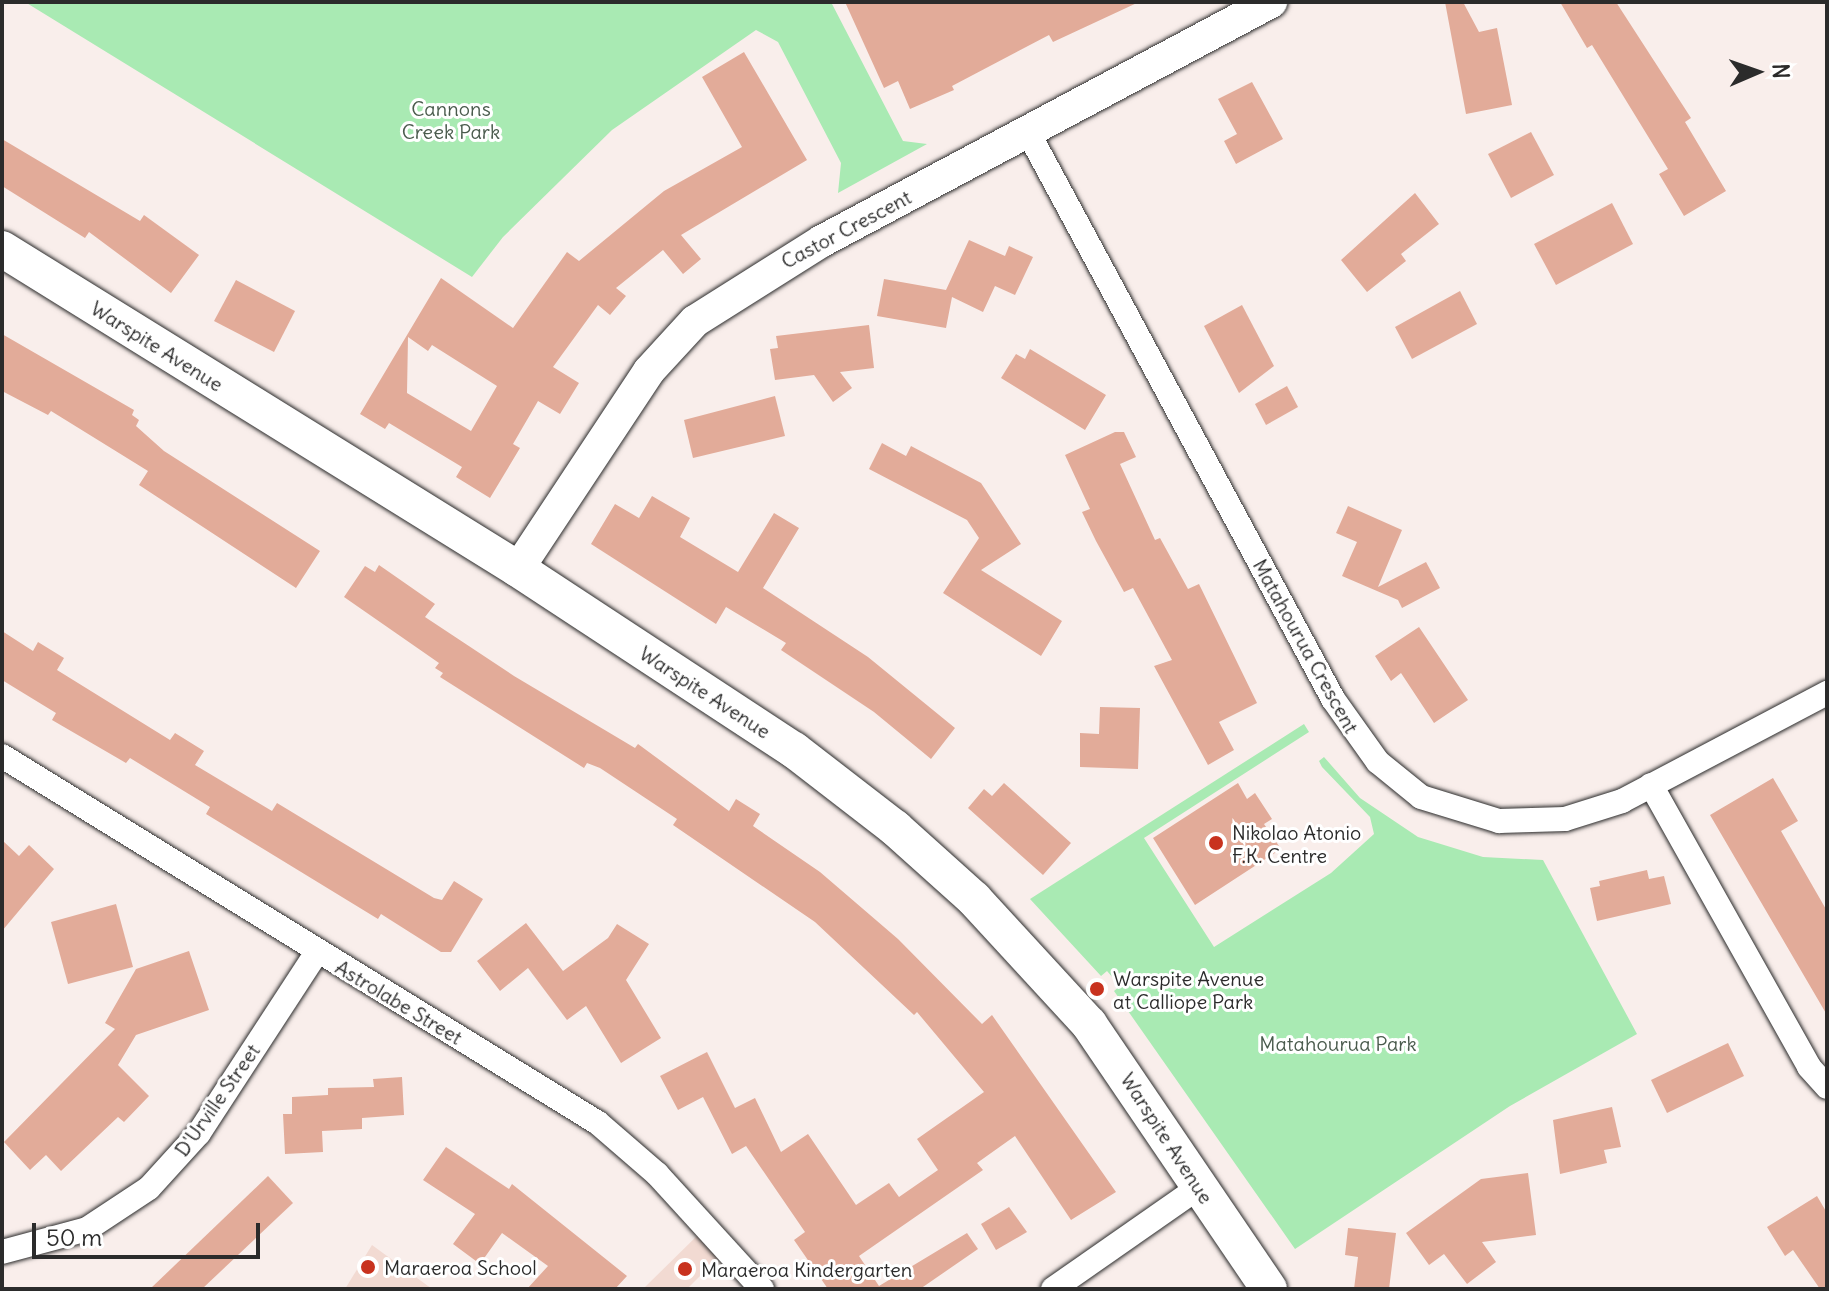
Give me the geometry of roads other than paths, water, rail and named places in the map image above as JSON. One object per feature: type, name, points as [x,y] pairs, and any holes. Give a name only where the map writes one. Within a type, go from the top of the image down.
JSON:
[{"type":"main road","name":"Warspite Avenue","points":[[2,249],[518,569],[794,750],[895,828],[963,889],[1089,1024],[1269,1289]]},
{"type":"street","name":"Castor Crescent","points":[[518,569],[649,371],[695,321],[769,271],[1271,2]]},
{"type":"street","name":"Matahourua Crescent","points":[[1028,132],[1333,699],[1378,762],[1421,797],[1499,821],[1565,819],[1651,785],[1827,693]]},
{"type":"street","name":"Astrolabe Street","points":[[2,756],[598,1123],[657,1174],[762,1289]]},
{"type":"street","points":[[1651,785],[1809,1067],[1827,1087]]},
{"type":"street","name":"D'Urville Street","points":[[2,1252],[87,1229],[149,1188],[199,1133],[317,952]]},
{"type":"street","points":[[1053,1289],[1198,1188]]},
{"type":"place","name":"Nikolao Atonio F.K. Centre","points":[[1216,843]]},
{"type":"place","name":"Warspite Avenue at Calliope Park","points":[[1097,989]]},
{"type":"place","name":"Maraeroa School","points":[[368,1267]]},
{"type":"place","name":"Maraeroa Kindergarten","points":[[685,1269]]},
{"type":"park label","name":"Cannons Creek Park","points":[[451,120]]},
{"type":"park label","name":"Matahourua Park","points":[[1338,1043]]}]
